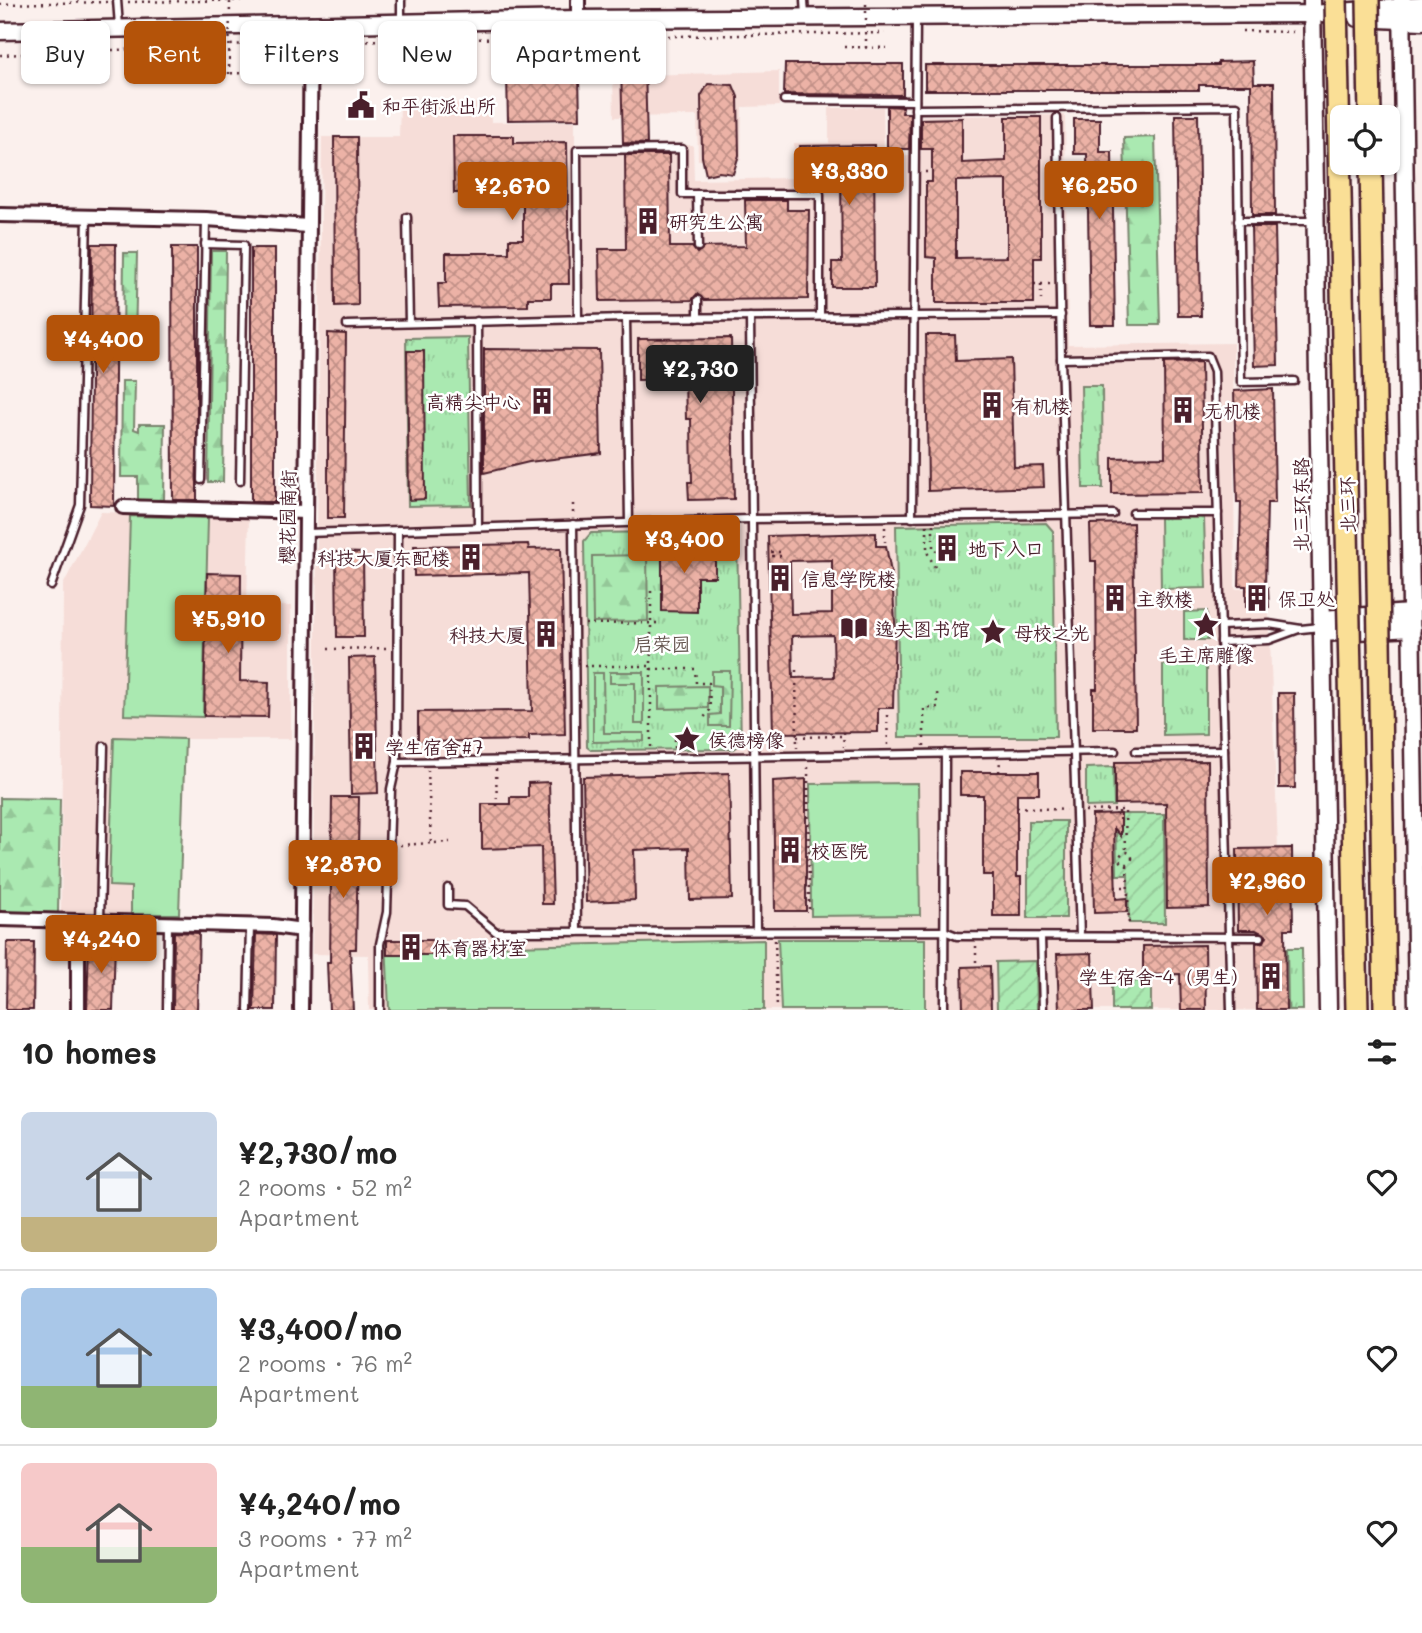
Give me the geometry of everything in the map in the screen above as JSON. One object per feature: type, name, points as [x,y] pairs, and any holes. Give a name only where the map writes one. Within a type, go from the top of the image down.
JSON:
[{"type":"highway","name":"北三环","points":[[1336,0],[1357,1010]]},
{"type":"highway","points":[[1368,0],[1370,105]]},
{"type":"highway","name":"北三环","points":[[1371,175],[1385,1010]]},
{"type":"street","points":[[578,0],[578,19]]},
{"type":"street","points":[[477,21],[805,18],[916,25],[1312,7],[1402,9],[1422,6]]},
{"type":"street","name":"北三环东路","points":[[1312,7],[1328,1010]]},
{"type":"street","points":[[1402,9],[1422,21]]},
{"type":"street","points":[[1402,9],[1416,452],[1414,620],[1417,1010]]},
{"type":"street","points":[[0,31],[240,24]]},
{"type":"street","name":"樱花园南街","points":[[301,1010],[310,84]]},
{"type":"street","points":[[0,215],[206,219],[309,226]]},
{"type":"street","points":[[123,508],[306,512]]},
{"type":"street","points":[[1322,626],[1414,620]]},
{"type":"street","points":[[0,919],[168,923],[302,930]]},
{"type":"street","points":[[78,921],[78,1010]]},
{"type":"lane","points":[[401,0],[401,21]]},
{"type":"lane","points":[[804,0],[805,18]]},
{"type":"lane","points":[[117,1],[119,27]]},
{"type":"lane","points":[[912,518],[916,25]]},
{"type":"lane","points":[[784,100],[915,105],[1237,106],[1241,382],[1294,381]]},
{"type":"lane","points":[[1058,118],[1061,359],[1074,752],[1079,811],[1080,936]]},
{"type":"lane","points":[[578,319],[577,150],[682,149],[682,194],[821,194],[820,316]]},
{"type":"lane","points":[[697,194],[698,247]]},
{"type":"lane","points":[[51,586],[80,505],[87,217]]},
{"type":"lane","points":[[407,217],[409,323]]},
{"type":"lane","points":[[201,480],[206,219]]},
{"type":"lane","points":[[1238,221],[1316,220]]},
{"type":"lane","points":[[205,244],[244,245],[240,481]]},
{"type":"lane","points":[[698,300],[698,318]]},
{"type":"lane","points":[[347,325],[626,318],[1061,315]]},
{"type":"lane","points":[[750,317],[756,931]]},
{"type":"lane","points":[[626,318],[629,522]]},
{"type":"lane","points":[[477,321],[478,527]]},
{"type":"lane","points":[[1061,359],[1208,356],[1214,371],[1231,1010]]},
{"type":"lane","points":[[1133,513],[1218,513]]},
{"type":"lane","points":[[306,533],[750,519],[1113,514]]},
{"type":"lane","points":[[573,524],[577,932]]},
{"type":"lane","points":[[380,1010],[380,944],[387,912],[391,789],[397,762],[398,530]]},
{"type":"lane","points":[[1221,626],[1269,624],[1301,629]]},
{"type":"lane","points":[[1221,642],[1269,640],[1301,629],[1322,626]]},
{"type":"lane","points":[[100,921],[104,746]]},
{"type":"lane","points":[[1136,751],[1224,750]]},
{"type":"lane","points":[[397,762],[1115,751]]},
{"type":"lane","points":[[944,1010],[945,753]]},
{"type":"lane","points":[[448,888],[448,905],[465,906],[496,932],[944,930],[957,936],[976,937],[1261,937]]},
{"type":"lane","points":[[167,1010],[168,923]]},
{"type":"lane","points":[[248,1010],[250,926]]},
{"type":"lane","points":[[1041,937],[1043,1010]]},
{"type":"path","points":[[230,0],[229,74],[240,74]]},
{"type":"path","points":[[0,4],[264,0]]},
{"type":"path","points":[[866,0],[866,48]]},
{"type":"path","points":[[364,40],[916,25]]},
{"type":"path","points":[[1231,30],[1312,33]]},
{"type":"path","points":[[0,55],[240,44]]},
{"type":"path","points":[[844,47],[887,48]]},
{"type":"path","points":[[923,172],[932,172]]},
{"type":"path","points":[[1034,284],[1041,284],[1042,315]]},
{"type":"path","points":[[885,518],[885,541]]},
{"type":"path","points":[[930,518],[933,550],[937,551]]},
{"type":"path","points":[[930,518],[927,551],[936,569]]},
{"type":"path","points":[[419,561],[419,550],[431,550],[431,563]]},
{"type":"path","points":[[651,591],[652,758]]},
{"type":"path","points":[[581,624],[662,623]]},
{"type":"path","points":[[328,649],[398,647]]},
{"type":"path","points":[[582,666],[695,669],[696,683],[709,683],[710,710],[703,719]]},
{"type":"path","points":[[796,670],[797,751]]},
{"type":"path","points":[[923,753],[924,709],[938,707],[937,692]]},
{"type":"path","points":[[887,715],[888,753]]},
{"type":"path","points":[[797,737],[843,734],[844,750]]},
{"type":"path","points":[[808,755],[809,914]]},
{"type":"path","points":[[496,760],[496,807]]},
{"type":"path","points":[[431,844],[426,776],[432,761]]},
{"type":"path","points":[[1017,807],[1079,811],[1125,810],[1126,852],[1120,859],[1127,865]]},
{"type":"path","points":[[390,843],[450,842]]},
{"type":"path","points":[[1126,852],[1133,857],[1127,865],[1129,937]]},
{"type":"path","points":[[1115,887],[1127,887]]},
{"type":"path","points":[[774,931],[777,1010]]},
{"type":"path","points":[[976,937],[976,967]]},
{"type":"shaded area","points":[[779,71],[779,106],[742,107],[741,160],[698,160],[697,116],[614,117],[613,84],[666,84],[666,74]]},
{"type":"shaded area","points":[[490,103],[491,122],[575,121],[575,146],[693,145],[694,180],[793,178],[794,143],[829,143],[829,108],[883,107],[884,156],[921,156],[922,116],[1065,115],[1068,345],[1233,343],[1235,589],[1268,588],[1278,848],[1237,849],[1238,929],[1285,929],[1286,1010],[369,1010],[368,955],[312,954],[322,137],[399,137],[400,104]]},
{"type":"shaded area","points":[[101,512],[249,516],[247,605],[291,606],[291,739],[186,739],[179,914],[61,913],[63,585]]},
{"type":"green space","points":[[1155,137],[1160,325],[1129,325],[1124,138]]},
{"type":"green space","points":[[211,251],[226,251],[223,482],[208,482]]},
{"type":"green space","points":[[124,253],[137,253],[135,342],[123,342]]},
{"type":"green space","points":[[468,337],[471,505],[408,506],[406,338]]},
{"type":"green space","points":[[122,381],[135,381],[134,429],[139,431],[139,424],[165,424],[164,501],[138,501],[138,477],[121,477]]},
{"type":"green space","points":[[1081,386],[1102,386],[1103,488],[1083,488]]},
{"type":"green space","points":[[130,516],[208,518],[203,717],[124,715]]},
{"type":"green space","points":[[1204,517],[1206,588],[1161,589],[1160,518]]},
{"type":"green space","points":[[1046,523],[1053,531],[1056,737],[899,737],[896,526]]},
{"type":"green space","name":"启荣园","points":[[732,531],[737,535],[741,744],[734,749],[591,750],[587,747],[584,541],[591,533]]},
{"type":"green space","points":[[647,555],[648,621],[593,622],[592,556]]},
{"type":"green space","points":[[1207,611],[1208,640],[1184,640],[1184,612]]},
{"type":"green space","points":[[1206,664],[1206,734],[1163,735],[1163,665]]},
{"type":"green space","points":[[712,671],[730,671],[729,726],[710,726],[710,715],[720,714],[720,686],[712,685]]},
{"type":"green space","points":[[610,672],[644,672],[644,724],[635,724],[635,683],[610,683]]},
{"type":"green space","points":[[593,673],[603,673],[604,733],[644,733],[644,741],[593,742]]},
{"type":"green space","points":[[708,686],[708,708],[659,709],[659,687]]},
{"type":"green space","points":[[114,737],[185,739],[179,914],[131,914],[131,887],[109,886]]},
{"type":"green space","points":[[1113,767],[1114,806],[1086,807],[1086,768]]},
{"type":"green space","points":[[918,783],[920,915],[811,916],[810,784]]},
{"type":"green space","points":[[0,798],[60,799],[58,913],[0,912]]},
{"type":"green space","points":[[1116,814],[1164,814],[1165,923],[1129,923],[1128,875],[1117,875]]},
{"type":"green space","points":[[1028,821],[1066,821],[1066,918],[1028,918]]},
{"type":"green space","points":[[778,939],[925,939],[925,1010],[781,1010]]},
{"type":"green space","points":[[386,940],[435,940],[436,955],[471,947],[764,940],[764,1010],[389,1010]]},
{"type":"green space","points":[[1287,948],[1302,948],[1303,1010],[1288,1010]]},
{"type":"green space","points":[[1036,961],[1037,1010],[997,1010],[996,962]]},
{"type":"green space","points":[[1112,981],[1151,981],[1151,1010],[1112,1010]]},
{"type":"building","points":[[1253,61],[1254,83],[1274,83],[1275,215],[1252,215],[1251,85],[1199,85],[1199,90],[925,90],[925,65],[1218,65],[1218,62]]},
{"type":"building","points":[[785,64],[903,64],[903,95],[784,94]]},
{"type":"building","points":[[507,84],[579,84],[580,119],[508,120]]},
{"type":"building","points":[[621,84],[645,84],[647,144],[623,143]]},
{"type":"building","points":[[708,84],[733,85],[738,97],[739,155],[733,174],[719,172],[706,175],[702,157],[701,96]]},
{"type":"building","points":[[887,106],[903,107],[902,113],[910,113],[909,149],[887,149]]},
{"type":"building","points":[[1175,115],[1198,115],[1201,316],[1178,316]]},
{"type":"building","points":[[1006,117],[1041,117],[1041,258],[1034,258],[1034,303],[936,303],[936,258],[926,257],[926,182],[932,182],[932,149],[921,149],[921,119],[962,118],[962,163],[1006,161]],"holes":[[[1007,180],[1007,257],[956,258],[956,181]]]},
{"type":"building","points":[[1074,119],[1100,119],[1100,152],[1112,152],[1115,325],[1090,325],[1087,154],[1074,154]]},
{"type":"building","points":[[453,136],[514,136],[514,143],[567,142],[569,284],[551,284],[551,298],[528,298],[528,306],[439,307],[438,283],[446,283],[446,253],[509,253],[509,239],[523,239],[523,204],[505,204],[505,193],[454,193]]},
{"type":"building","points":[[334,137],[357,137],[358,305],[335,306]]},
{"type":"building","points":[[874,145],[875,287],[832,287],[832,262],[842,262],[841,178],[800,178],[800,146]]},
{"type":"building","name":"研究生公寓","points":[[625,155],[669,155],[670,247],[692,247],[697,253],[704,247],[746,246],[745,200],[787,200],[787,210],[809,210],[808,299],[704,300],[697,294],[692,300],[600,301],[599,249],[626,249]]},
{"type":"building","points":[[1251,227],[1275,227],[1278,365],[1254,366]]},
{"type":"building","points":[[92,244],[116,244],[114,506],[90,505]]},
{"type":"building","points":[[172,247],[197,247],[197,500],[173,500]]},
{"type":"building","points":[[251,248],[275,248],[275,502],[251,502]]},
{"type":"building","points":[[328,333],[346,334],[344,518],[328,518]]},
{"type":"building","name":"有机楼","points":[[926,335],[955,335],[956,361],[1011,359],[1014,467],[1043,466],[1044,487],[928,491]]},
{"type":"building","points":[[731,338],[734,499],[689,500],[688,482],[692,482],[691,419],[686,419],[685,379],[638,380],[638,339]]},
{"type":"building","name":"高精尖中心","points":[[484,349],[599,350],[601,453],[529,462],[484,473]]},
{"type":"building","points":[[407,351],[424,351],[425,499],[409,500]]},
{"type":"building","name":"无机楼","points":[[1201,362],[1203,493],[1112,494],[1112,458],[1165,457],[1164,363]]},
{"type":"building","points":[[1273,389],[1275,503],[1267,503],[1265,588],[1268,588],[1269,607],[1246,607],[1246,586],[1239,586],[1241,502],[1237,502],[1234,391]]},
{"type":"building","name":"主教楼","points":[[1133,523],[1136,728],[1093,728],[1093,689],[1097,689],[1096,561],[1091,561],[1090,524]]},
{"type":"building","name":"逸夫图书馆","points":[[876,533],[876,546],[886,546],[892,578],[895,622],[893,708],[878,708],[878,732],[773,733],[768,536]],"holes":[[[832,560],[832,613],[791,614],[790,561]],[[833,635],[834,677],[793,678],[792,636]]]},
{"type":"building","points":[[662,543],[715,547],[715,577],[697,577],[697,612],[662,611]]},
{"type":"building","points":[[528,544],[529,549],[561,548],[565,734],[529,735],[529,740],[418,742],[418,712],[532,711],[530,612],[529,573],[414,576],[414,546]]},
{"type":"building","points":[[336,552],[363,553],[364,637],[337,637]]},
{"type":"building","points":[[207,573],[241,574],[240,681],[269,682],[268,717],[204,716]]},
{"type":"building","name":"学生宿舍#7","points":[[375,657],[378,793],[351,794],[349,658]]},
{"type":"building","points":[[1278,693],[1294,693],[1295,788],[1279,788]]},
{"type":"building","points":[[1208,761],[1209,907],[1167,908],[1166,803],[1115,804],[1115,762]]},
{"type":"building","points":[[960,772],[1039,772],[1039,794],[1017,794],[1017,877],[1021,877],[1021,916],[993,916],[993,875],[983,875],[983,795],[960,795]]},
{"type":"building","points":[[729,773],[732,899],[690,900],[689,848],[634,850],[635,900],[586,902],[583,777]]},
{"type":"building","name":"校医院","points":[[806,779],[806,911],[775,911],[773,781]]},
{"type":"building","points":[[549,782],[553,904],[542,904],[541,847],[482,849],[482,804],[510,804],[510,797],[528,797],[528,783]]},
{"type":"building","points":[[332,797],[359,797],[356,949],[350,949],[353,1010],[329,1010],[327,962],[330,962]]},
{"type":"building","points":[[1121,814],[1121,836],[1114,828],[1116,899],[1127,898],[1127,912],[1094,913],[1092,815]]},
{"type":"building","points":[[1292,848],[1293,929],[1285,929],[1286,1010],[1257,1010],[1256,943],[1264,942],[1267,936],[1256,930],[1238,930],[1237,849]]},
{"type":"building","points":[[174,932],[199,933],[197,1010],[173,1010]]},
{"type":"building","points":[[256,934],[276,935],[275,1010],[254,1010]]},
{"type":"building","points":[[89,940],[115,941],[113,1010],[87,1010]]},
{"type":"building","name":"体育器材室","points":[[387,940],[435,940],[435,955],[387,955]]},
{"type":"building","points":[[7,942],[34,942],[33,1010],[6,1010]]},
{"type":"building","points":[[1205,945],[1206,1010],[1181,1010],[1180,974],[1143,975],[1143,946]]},
{"type":"building","points":[[1092,953],[1094,1010],[1059,1010],[1057,954]]},
{"type":"building","points":[[990,966],[991,1010],[963,1010],[962,967]]},
{"type":"place","name":"和平街派出所","points":[[361,105]]},
{"type":"place","name":"研究生公寓","points":[[648,221]]},
{"type":"place","name":"高精尖中心","points":[[542,401]]},
{"type":"place","name":"有机楼","points":[[992,405]]},
{"type":"place","name":"无机楼","points":[[1183,410]]},
{"type":"place","name":"地下入口","points":[[947,548]]},
{"type":"place","name":"科技大厦东配楼","points":[[471,557]]},
{"type":"place","name":"信息学院楼","points":[[780,578]]},
{"type":"place","name":"主教楼","points":[[1115,598]]},
{"type":"place","name":"保卫处","points":[[1257,598]]},
{"type":"place","name":"毛主席雕像","points":[[1206,625]]},
{"type":"place","name":"逸夫图书馆","points":[[854,628]]},
{"type":"place","name":"母校之光","points":[[993,632]]},
{"type":"place","name":"科技大厦","points":[[546,634]]},
{"type":"place","name":"侯德榜像","points":[[687,739]]},
{"type":"place","name":"学生宿舍#7","points":[[364,746]]},
{"type":"place","name":"校医院","points":[[790,850]]},
{"type":"place","name":"体育器材室","points":[[411,947]]},
{"type":"place","name":"学生宿舍-4（男生）","points":[[1271,976]]}]
